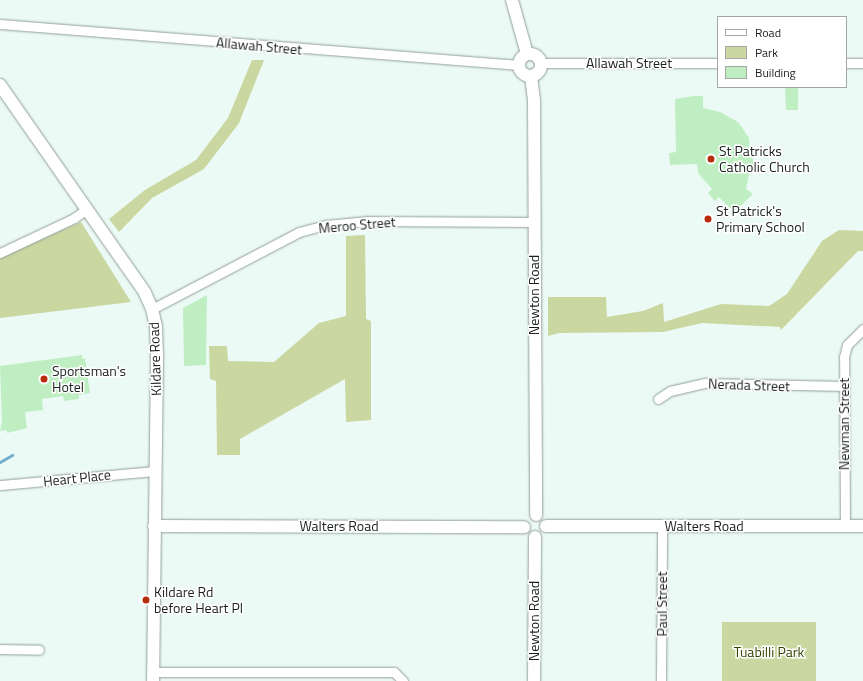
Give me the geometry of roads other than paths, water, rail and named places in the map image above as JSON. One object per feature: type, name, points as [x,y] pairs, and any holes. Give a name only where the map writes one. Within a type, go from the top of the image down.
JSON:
[{"type":"main road","points":[[512,0],[527,54]]},
{"type":"main road","points":[[527,54],[536,56],[540,63],[539,71],[531,76],[524,74],[519,65],[521,58],[527,54]]},
{"type":"main road","name":"Newton Road","points":[[531,76],[534,100],[536,515]]},
{"type":"main road","name":"Kildare Road","points":[[0,85],[145,293],[152,309],[157,344],[153,676]]},
{"type":"main road","points":[[536,515],[542,517],[546,526],[541,535],[535,537],[528,535],[524,527],[527,518],[536,515]]},
{"type":"main road","name":"Walters Road","points":[[154,526],[524,527]]},
{"type":"main road","name":"Walters Road","points":[[546,526],[863,526]]},
{"type":"main road","name":"Newton Road","points":[[534,681],[535,537]]},
{"type":"street","name":"Allawah Street","points":[[0,24],[519,65]]},
{"type":"street","name":"Allawah Street","points":[[540,63],[717,63]]},
{"type":"street","points":[[847,64],[863,64]]},
{"type":"street","points":[[0,253],[74,218],[87,210]]},
{"type":"street","name":"Meroo Street","points":[[152,309],[299,232],[326,225],[368,221],[534,222]]},
{"type":"street","name":"Newman Street","points":[[844,526],[844,386],[846,348],[863,329]]},
{"type":"street","name":"Nerada Street","points":[[658,399],[670,391],[706,383],[844,386]]},
{"type":"street","name":"Heart Place","points":[[0,485],[155,471]]},
{"type":"street","name":"Paul Street","points":[[661,681],[662,526]]},
{"type":"street","points":[[0,649],[39,650]]},
{"type":"street","points":[[153,676],[394,672],[403,681]]},
{"type":"waterway","points":[[0,462],[12,455]]},
{"type":"place","name":"St Patricks Catholic Church","points":[[711,159]]},
{"type":"place","name":"St Patrick's Primary School","points":[[708,219]]},
{"type":"place","name":"Sportsman's Hotel","points":[[44,379]]},
{"type":"place","name":"Kildare Rd before Heart Pl","points":[[146,600]]},
{"type":"park label","name":"Tuabilli Park","points":[[769,652]]}]
